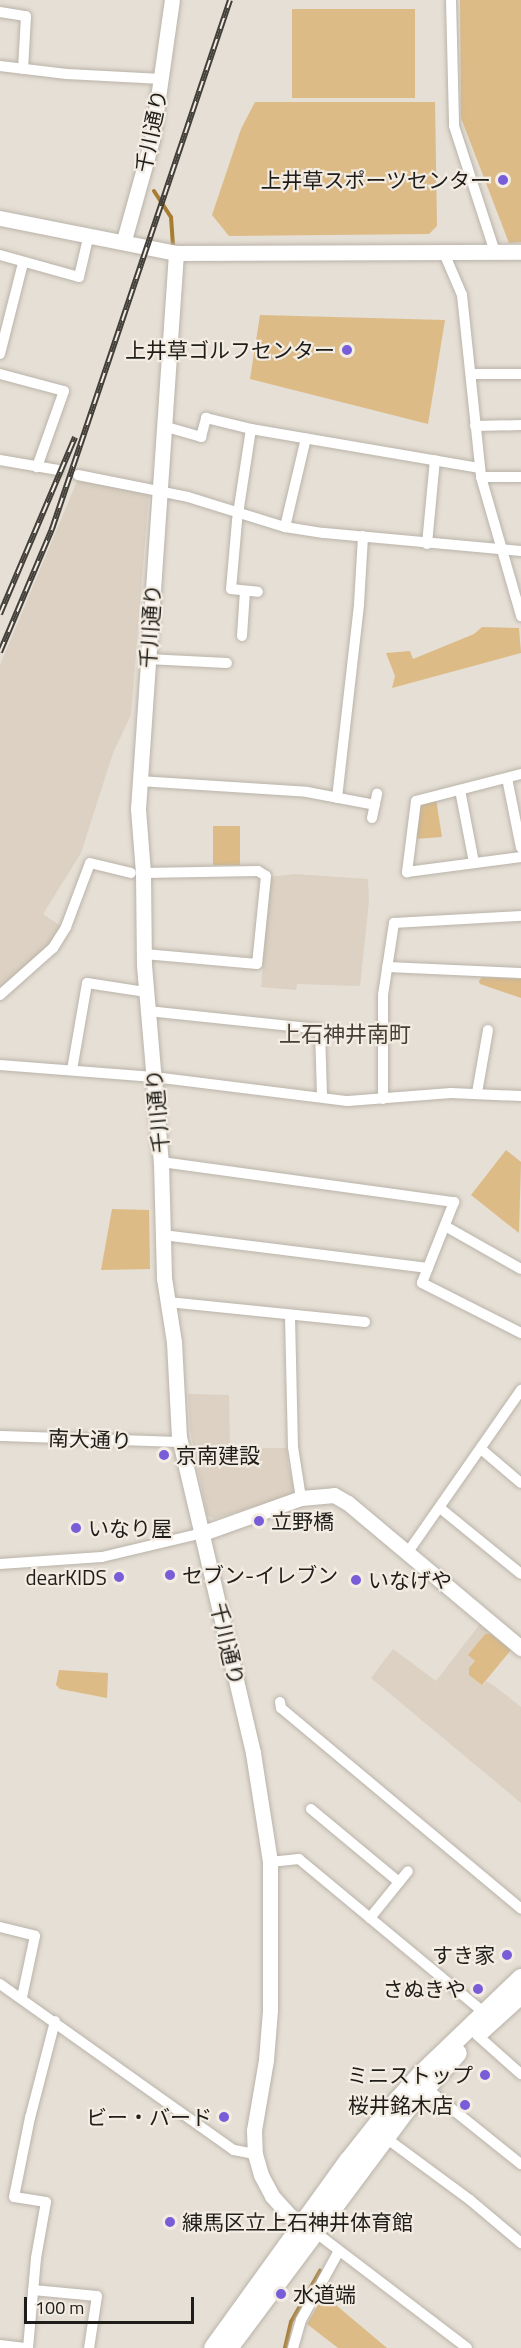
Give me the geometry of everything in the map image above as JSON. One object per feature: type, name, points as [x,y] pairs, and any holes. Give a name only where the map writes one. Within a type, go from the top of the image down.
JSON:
[{"type":"main road","name":"千川通り","points":[[124,240],[152,140],[172,0]]},
{"type":"main road","points":[[0,218],[124,240],[176,253],[521,252]]},
{"type":"main road","name":"千川通り","points":[[176,253],[139,781],[137,873],[161,1162],[168,1302],[181,1442],[253,1753],[270,1862],[270,2010],[266,2060],[254,2130],[255,2154],[261,2175],[272,2196],[283,2211],[308,2229]]},
{"type":"main road","points":[[203,1533],[301,1498],[334,1495],[348,1503],[408,1552],[521,1648]]},
{"type":"main road","points":[[229,2348],[386,2113],[483,2012],[521,1978]]},
{"type":"main road","points":[[213,2348],[308,2229],[426,2088],[521,1995]]},
{"type":"street","points":[[451,0],[454,126],[495,252]]},
{"type":"street","points":[[0,12],[26,16],[23,69]]},
{"type":"street","points":[[0,66],[162,79]]},
{"type":"street","points":[[0,255],[79,277],[89,234]]},
{"type":"street","points":[[444,253],[462,295],[480,472],[521,616]]},
{"type":"street","points":[[0,354],[23,263]]},
{"type":"street","points":[[0,374],[64,391],[37,467]]},
{"type":"street","points":[[471,374],[521,374]]},
{"type":"street","points":[[164,426],[201,437],[206,418],[251,429],[435,460],[480,472],[521,477]]},
{"type":"street","points":[[475,426],[521,425]]},
{"type":"street","points":[[251,429],[231,589],[258,592]]},
{"type":"street","points":[[285,526],[306,438]]},
{"type":"street","points":[[0,460],[58,470]]},
{"type":"street","points":[[427,544],[435,460]]},
{"type":"street","points":[[78,475],[159,490],[285,526],[427,544],[521,551]]},
{"type":"street","points":[[337,798],[359,604],[363,536]]},
{"type":"street","points":[[242,636],[245,591]]},
{"type":"street","points":[[147,659],[227,663]]},
{"type":"street","points":[[521,774],[416,801],[407,872],[521,857]]},
{"type":"street","points":[[507,777],[521,848]]},
{"type":"street","points":[[139,781],[307,792],[375,806]]},
{"type":"street","points":[[460,790],[474,863]]},
{"type":"street","points":[[372,818],[377,794]]},
{"type":"street","points":[[0,995],[53,948],[66,927],[90,863],[137,873],[258,871],[266,876],[257,964],[144,954]]},
{"type":"street","points":[[383,1099],[383,995],[394,923],[521,916]]},
{"type":"street","points":[[387,967],[521,973]]},
{"type":"street","points":[[72,1070],[87,983],[146,992]]},
{"type":"street","points":[[148,1011],[320,1029],[322,1097]]},
{"type":"street","points":[[477,1093],[488,1030]]},
{"type":"street","points":[[0,1065],[154,1077],[348,1101],[477,1093],[521,1096]]},
{"type":"street","points":[[161,1162],[454,1202],[422,1283],[521,1333]]},
{"type":"street","points":[[445,1227],[521,1269]]},
{"type":"street","points":[[163,1235],[428,1268]]},
{"type":"street","points":[[168,1302],[365,1322]]},
{"type":"street","points":[[290,1316],[293,1448],[301,1498]]},
{"type":"street","points":[[408,1552],[520,1393]]},
{"type":"street","name":"南大通り","points":[[0,1436],[181,1442]]},
{"type":"street","points":[[481,1449],[521,1483]]},
{"type":"street","points":[[440,1508],[521,1574]]},
{"type":"street","points":[[0,1564],[102,1557],[203,1533]]},
{"type":"street","points":[[280,1702],[281,1708],[521,1910]]},
{"type":"street","points":[[311,1809],[399,1882]]},
{"type":"street","points":[[270,1862],[299,1860],[483,2012]]},
{"type":"street","points":[[370,1918],[408,1871]]},
{"type":"street","points":[[0,1927],[35,1936],[22,1998]]},
{"type":"street","points":[[0,1985],[55,2021],[234,2150],[255,2154]]},
{"type":"street","points":[[0,2345],[27,2348],[46,2202],[14,2197],[30,2118],[55,2021]]},
{"type":"street","points":[[477,2036],[521,2074]]},
{"type":"street","points":[[426,2088],[521,2164]]},
{"type":"street","points":[[386,2138],[470,2200],[521,2243]]},
{"type":"street","points":[[308,2229],[467,2348]]},
{"type":"street","points":[[293,2348],[302,2320],[339,2251]]},
{"type":"street","points":[[33,2290],[97,2296],[89,2348]]},
{"type":"shaded area","name":"上井草スポーツセンター","points":[[460,0],[521,0],[521,242],[509,243],[461,118]]},
{"type":"shaded area","points":[[292,9],[415,9],[415,98],[292,98]]},
{"type":"shaded area","points":[[255,102],[435,102],[437,226],[429,234],[229,236],[212,215],[241,129]]},
{"type":"shaded area","name":"上井草ゴルフセンター","points":[[260,315],[445,320],[428,424],[250,379]]},
{"type":"shaded area","points":[[78,479],[149,492],[131,715],[113,753],[81,853],[43,914],[62,927],[50,947],[0,990],[0,665]]},
{"type":"shaded area","points":[[482,627],[519,628],[521,653],[392,688],[395,676],[386,653],[410,651],[413,659],[474,634]]},
{"type":"shaded area","points":[[436,799],[442,837],[415,839],[419,803]]},
{"type":"shaded area","points":[[213,826],[240,826],[240,865],[213,865]]},
{"type":"shaded area","points":[[294,874],[368,879],[369,901],[360,986],[297,984],[296,990],[261,987],[270,877]]},
{"type":"shaded area","points":[[482,977],[521,979],[521,998],[480,984]]},
{"type":"shaded area","points":[[506,1150],[521,1162],[519,1233],[471,1195]]},
{"type":"shaded area","points":[[112,1209],[149,1210],[150,1269],[101,1270]]},
{"type":"shaded area","points":[[188,1394],[229,1395],[230,1448],[287,1448],[288,1465],[294,1490],[291,1495],[213,1519],[207,1515],[190,1430]]},
{"type":"shaded area","points":[[480,1624],[491,1634],[485,1634],[469,1656],[475,1661],[483,1685],[486,1681],[493,1685],[521,1707],[521,1803],[371,1678],[393,1649],[436,1681]]},
{"type":"shaded area","points":[[485,1634],[491,1634],[511,1650],[482,1685],[469,1675],[469,1668],[475,1661],[468,1655]]},
{"type":"shaded area","points":[[59,1670],[108,1673],[107,1698],[60,1689],[56,1685]]},
{"type":"shaded area","points":[[324,2295],[387,2348],[338,2348],[307,2324]]},
{"type":"waterway","points":[[154,191],[171,217],[173,245]]},
{"type":"waterway","points":[[285,2348],[291,2322],[320,2271]]},
{"type":"railway","points":[[0,652],[52,529],[230,0]]},
{"type":"railway","points":[[0,614],[75,437]]},
{"type":"place","name":"上井草スポーツセンター","points":[[503,180]]},
{"type":"place","name":"上井草ゴルフセンター","points":[[347,350]]},
{"type":"place","name":"京南建設","points":[[164,1455]]},
{"type":"place","name":"立野橋","points":[[259,1521]]},
{"type":"place","name":"いなり屋","points":[[76,1528]]},
{"type":"place","name":"セブン-イレブン","points":[[170,1575]]},
{"type":"place","name":"dearKIDS","points":[[119,1577]]},
{"type":"place","name":"いなげや","points":[[356,1580]]},
{"type":"place","name":"すき家","points":[[507,1955]]},
{"type":"place","name":"さぬきや","points":[[478,1989]]},
{"type":"place","name":"ミニストップ","points":[[485,2075]]},
{"type":"place","name":"桜井銘木店","points":[[465,2105]]},
{"type":"place","name":"ビー・バード","points":[[224,2117]]},
{"type":"place","name":"練馬区立上石神井体育館","points":[[170,2222]]},
{"type":"place","name":"水道端","points":[[281,2294]]},
{"type":"district","name":"上石神井南町","points":[[345,1035]]}]
